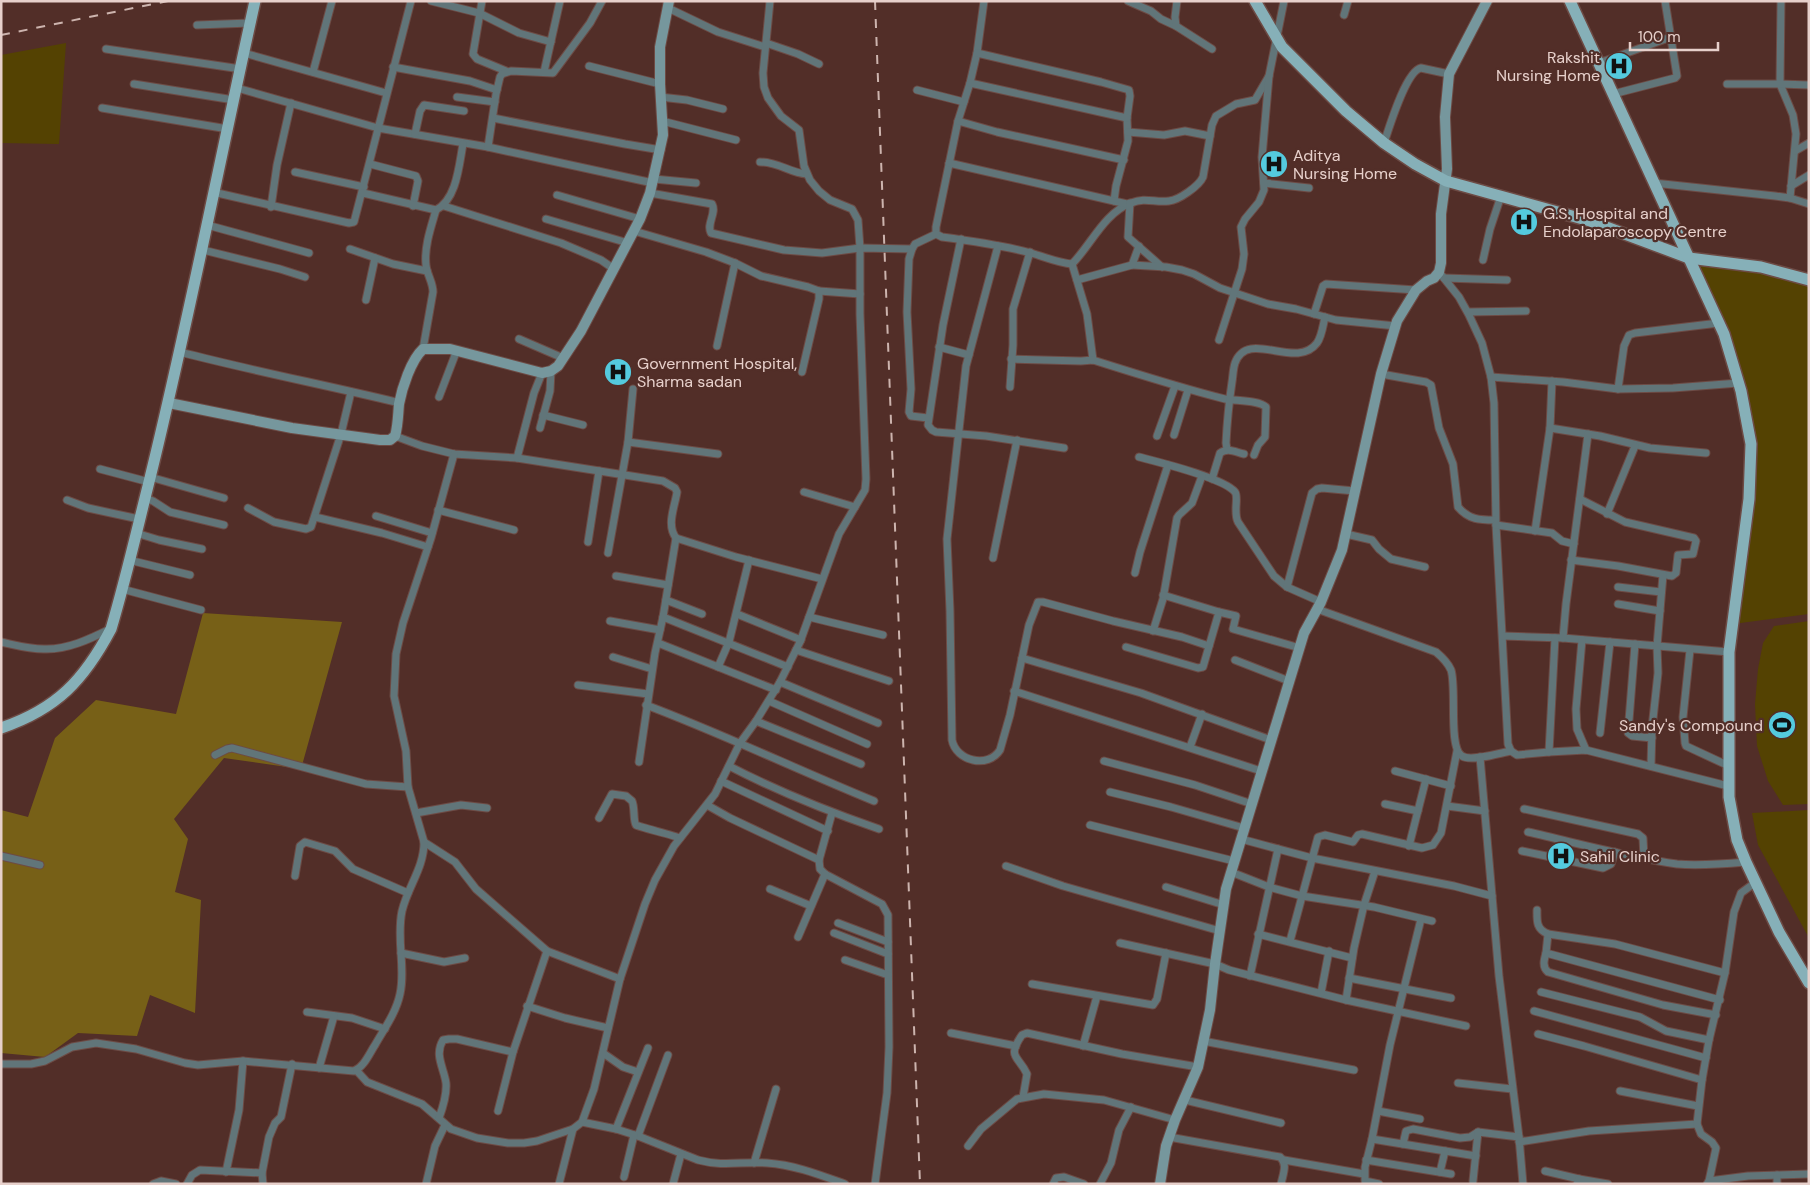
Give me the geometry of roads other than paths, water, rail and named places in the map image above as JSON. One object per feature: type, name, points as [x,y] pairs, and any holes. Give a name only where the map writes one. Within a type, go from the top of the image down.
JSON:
[{"type":"main road","points":[[1,728],[47,708],[62,696],[74,684],[98,652],[110,629],[122,589],[169,402],[255,1]]},
{"type":"main road","points":[[1255,1],[1282,47],[1346,111],[1384,143],[1415,164],[1446,181],[1590,221],[1689,258],[1762,267],[1809,280]]},
{"type":"main road","points":[[1574,2],[1599,63],[1724,334],[1739,383],[1751,444],[1750,499],[1729,652],[1728,797],[1737,840],[1746,862],[1779,932],[1809,983]]},
{"type":"street","points":[[313,72],[332,1]]},
{"type":"street","points":[[213,192],[271,207],[354,222],[411,1]]},
{"type":"street","points":[[431,1],[479,13],[519,33],[551,42]]},
{"type":"street","points":[[482,1],[474,47],[475,58],[506,72],[544,72],[551,74],[590,23],[602,1]]},
{"type":"street","points":[[544,72],[560,1]]},
{"type":"street","points":[[1,1064],[31,1064],[45,1061],[72,1047],[96,1043],[136,1049],[198,1065],[243,1061],[357,1071],[367,1082],[422,1104],[451,1129],[478,1138],[508,1143],[537,1141],[573,1129],[582,1122],[604,1053],[620,979],[651,888],[666,859],[680,838],[707,805],[722,781],[740,743],[776,690],[801,640],[839,534],[864,490],[866,479],[858,220],[852,209],[830,200],[819,191],[806,174],[799,130],[781,116],[768,98],[764,87],[763,73],[770,1]]},
{"type":"street","points":[[936,234],[958,121],[977,54],[984,1]]},
{"type":"street","points":[[1128,1],[1151,11],[1161,19],[1176,26],[1212,49]]},
{"type":"street","points":[[1176,26],[1177,1]]},
{"type":"street","points":[[1219,340],[1244,258],[1241,227],[1245,219],[1260,202],[1262,196],[1264,183],[1262,157],[1269,76],[1284,1]]},
{"type":"street","points":[[1344,15],[1348,1]]},
{"type":"street","points":[[1487,1],[1449,74],[1445,117],[1448,160],[1442,214],[1441,275],[1459,297],[1468,312],[1482,343],[1491,377],[1494,403],[1496,523],[1508,744],[1511,751],[1517,755],[1586,750],[1728,786]]},
{"type":"street","points":[[1614,94],[1675,78],[1678,73],[1665,1]]},
{"type":"street","points":[[1781,1],[1780,84],[1793,115],[1796,134],[1790,198]]},
{"type":"street","points":[[517,458],[534,393],[546,372],[558,366],[581,331],[640,219],[652,185],[663,135],[660,97],[660,47],[668,5],[718,32],[798,54],[819,64]]},
{"type":"street","points":[[197,25],[250,23]]},
{"type":"street","points":[[1599,63],[1671,37]]},
{"type":"street","points":[[106,49],[241,69]]},
{"type":"street","points":[[244,53],[386,93]]},
{"type":"street","points":[[977,54],[1128,89],[1130,92],[1127,118],[1128,141],[1114,201]]},
{"type":"street","points":[[589,66],[660,84]]},
{"type":"street","points":[[393,67],[434,76],[470,81],[497,90]]},
{"type":"street","points":[[1384,143],[1400,99],[1413,72],[1421,68],[1449,74]]},
{"type":"street","points":[[488,147],[500,77],[506,72]]},
{"type":"street","points":[[936,234],[942,237],[1030,252],[1064,264],[1072,264],[1115,213],[1129,204],[1141,199],[1170,201],[1195,187],[1203,177],[1212,125],[1216,116],[1236,104],[1255,100],[1269,76]]},
{"type":"street","points":[[970,83],[1127,118]]},
{"type":"street","points":[[134,84],[234,100]]},
{"type":"street","points":[[1726,84],[1809,85]]},
{"type":"street","points":[[237,88],[378,128],[488,147],[652,185],[712,204],[714,208],[709,229],[711,233],[784,250],[822,253],[860,248],[912,248]]},
{"type":"street","points":[[917,90],[964,102]]},
{"type":"street","points":[[457,97],[495,102]]},
{"type":"street","points":[[660,97],[687,100],[723,109]]},
{"type":"street","points":[[271,207],[277,165],[291,103]]},
{"type":"street","points":[[415,134],[420,111],[424,105],[464,111]]},
{"type":"street","points":[[102,108],[228,129]]},
{"type":"street","points":[[493,118],[661,150]]},
{"type":"street","points":[[662,121],[736,140]]},
{"type":"street","points":[[958,121],[997,132],[1124,160]]},
{"type":"street","points":[[1128,132],[1164,135],[1185,132],[1210,136]]},
{"type":"street","points":[[1795,151],[1809,143]]},
{"type":"street","points":[[295,172],[363,190],[413,206],[436,210],[444,206],[455,181],[463,144]]},
{"type":"street","points":[[760,162],[771,162],[806,174]]},
{"type":"street","points":[[949,163],[1129,204]]},
{"type":"street","points":[[370,164],[416,176],[418,180],[413,206]]},
{"type":"street","points":[[1791,186],[1809,175]]},
{"type":"street","points":[[652,185],[696,183]]},
{"type":"street","points":[[1264,183],[1309,188]]},
{"type":"street","points":[[1654,183],[1790,198],[1809,204]]},
{"type":"street","points":[[557,195],[640,219]]},
{"type":"street","points":[[1483,260],[1490,229],[1501,196]]},
{"type":"street","points":[[1129,204],[1128,237],[1162,266]]},
{"type":"street","points":[[444,206],[562,243],[601,260],[614,269]]},
{"type":"street","points":[[169,402],[260,423],[390,440],[395,436],[398,428],[400,403],[415,360],[423,349],[433,292],[425,258],[436,210]]},
{"type":"street","points":[[546,219],[628,242]]},
{"type":"street","points":[[207,225],[309,253]]},
{"type":"street","points":[[634,231],[706,252],[735,263],[760,276],[808,286],[819,291],[860,294]]},
{"type":"street","points":[[928,418],[911,416],[909,412],[911,389],[907,312],[909,259],[915,244],[936,234]]},
{"type":"street","points":[[961,239],[939,347],[928,425],[936,432],[1017,440],[1064,448]]},
{"type":"street","points":[[998,246],[965,373],[947,539],[952,740],[956,751],[962,756],[975,760],[992,758],[1000,750],[1010,715],[1014,690],[1033,612],[1035,605],[1040,601],[1182,637],[1209,646]]},
{"type":"street","points":[[1132,265],[1139,246]]},
{"type":"street","points":[[350,249],[401,266],[427,271]]},
{"type":"street","points":[[203,250],[305,277]]},
{"type":"street","points":[[1010,387],[1011,359],[1014,344],[1013,309],[1030,252]]},
{"type":"street","points":[[366,300],[375,258]]},
{"type":"street","points":[[718,346],[735,263]]},
{"type":"street","points":[[1072,264],[1087,314],[1093,360]]},
{"type":"street","points":[[1077,280],[1132,265],[1162,266],[1194,274],[1220,288],[1268,304],[1336,320],[1397,324]]},
{"type":"street","points":[[1160,1184],[1169,1137],[1198,1067],[1204,1041],[1224,905],[1234,861],[1304,633],[1319,605],[1342,550],[1381,374],[1397,324],[1416,290],[1427,281],[1441,275],[1507,280]]},
{"type":"street","points":[[1314,314],[1323,286],[1326,284],[1416,290]]},
{"type":"street","points":[[802,372],[819,299],[819,291]]},
{"type":"street","points":[[1468,312],[1526,311]]},
{"type":"street","points":[[1228,449],[1226,443],[1229,400],[1235,364],[1244,351],[1254,348],[1288,353],[1307,350],[1317,342],[1325,317]]},
{"type":"street","points":[[1618,389],[1624,346],[1629,335],[1719,323]]},
{"type":"street","points":[[518,339],[563,358]]},
{"type":"street","points":[[939,347],[969,354]]},
{"type":"street","points":[[423,349],[456,350],[546,372]]},
{"type":"street","points":[[439,397],[456,350]]},
{"type":"street","points":[[180,352],[258,372],[306,380],[400,403]]},
{"type":"street","points":[[1011,359],[1093,360],[1188,390],[1229,400],[1261,404],[1266,407],[1265,437],[1258,445],[1254,455]]},
{"type":"street","points":[[540,428],[550,391],[546,372]]},
{"type":"street","points":[[1381,374],[1426,382],[1431,385],[1439,428],[1453,464],[1458,507],[1463,513],[1472,519],[1552,533],[1562,540],[1574,544]]},
{"type":"street","points":[[1491,377],[1552,381],[1618,389],[1673,388],[1739,383]]},
{"type":"street","points":[[1535,530],[1550,428],[1552,381]]},
{"type":"street","points":[[1158,436],[1175,386]]},
{"type":"street","points":[[608,552],[628,442],[633,389]]},
{"type":"street","points":[[1174,435],[1188,390]]},
{"type":"street","points":[[248,508],[274,522],[306,528],[311,527],[341,434],[351,392]]},
{"type":"street","points":[[544,415],[583,425]]},
{"type":"street","points":[[1550,428],[1608,438],[1635,446],[1706,453]]},
{"type":"street","points":[[1550,752],[1559,638],[1572,560],[1588,434]]},
{"type":"street","points":[[395,436],[422,446],[454,454],[517,458],[663,481],[675,488],[676,496],[672,532],[676,538],[822,579]]},
{"type":"street","points":[[993,558],[1017,440]]},
{"type":"street","points":[[628,442],[718,454]]},
{"type":"street","points":[[1607,514],[1635,446]]},
{"type":"street","points":[[1212,479],[1220,453],[1228,449],[1244,454]]},
{"type":"street","points":[[357,1071],[385,1029],[400,995],[401,953],[399,939],[402,911],[408,893],[420,870],[423,857],[424,842],[408,787],[406,751],[394,696],[396,654],[402,623],[428,547],[454,454]]},
{"type":"street","points":[[1139,457],[1212,479],[1233,490],[1236,493],[1235,513],[1238,522],[1274,576],[1288,587],[1319,605],[1429,649],[1442,657],[1448,664],[1451,672],[1454,695],[1454,740],[1457,751],[1441,833],[1433,845],[1422,848],[1362,834],[1350,842],[1322,835],[1318,837],[1290,941]]},
{"type":"street","points":[[1136,573],[1140,552],[1168,465]]},
{"type":"street","points":[[100,469],[224,498]]},
{"type":"street","points":[[588,542],[599,471]]},
{"type":"street","points":[[1153,631],[1163,595],[1177,518],[1192,503],[1202,476]]},
{"type":"street","points":[[1288,587],[1312,493],[1322,488],[1355,491]]},
{"type":"street","points":[[804,492],[855,507]]},
{"type":"street","points":[[144,498],[153,501],[170,512],[224,525]]},
{"type":"street","points":[[1572,560],[1672,576],[1675,574],[1678,555],[1693,554],[1696,542],[1695,538],[1632,524],[1607,514],[1580,499]]},
{"type":"street","points":[[67,500],[88,508],[139,519]]},
{"type":"street","points":[[438,510],[514,530]]},
{"type":"street","points":[[376,516],[432,533]]},
{"type":"street","points":[[315,517],[428,547]]},
{"type":"street","points":[[136,533],[202,549]]},
{"type":"street","points":[[1346,534],[1372,540],[1391,559],[1425,567]]},
{"type":"street","points":[[639,762],[646,705],[676,538]]},
{"type":"street","points":[[129,560],[190,575]]},
{"type":"street","points":[[718,667],[729,642],[750,560]]},
{"type":"street","points":[[1651,766],[1658,673],[1657,646],[1663,575]]},
{"type":"street","points":[[616,576],[668,585]]},
{"type":"street","points":[[1618,587],[1661,592]]},
{"type":"street","points":[[122,589],[201,610]]},
{"type":"street","points":[[1163,595],[1236,616],[1233,629],[1300,648]]},
{"type":"street","points":[[666,600],[702,614]]},
{"type":"street","points":[[1618,604],[1660,611]]},
{"type":"street","points":[[1126,647],[1200,668],[1205,664],[1219,612]]},
{"type":"street","points":[[737,614],[801,640]]},
{"type":"street","points":[[663,617],[788,666]]},
{"type":"street","points":[[809,617],[883,636]]},
{"type":"street","points":[[610,621],[660,630]]},
{"type":"street","points":[[1,642],[33,648],[57,649],[91,638],[110,629]]},
{"type":"street","points":[[1503,636],[1559,638],[1729,652]]},
{"type":"street","points":[[1582,640],[1576,709],[1577,729],[1586,750]]},
{"type":"street","points":[[1600,733],[1610,642]]},
{"type":"street","points":[[658,643],[776,690]]},
{"type":"street","points":[[1635,644],[1628,733],[1632,736],[1652,738]]},
{"type":"street","points":[[796,650],[889,681]]},
{"type":"street","points":[[1690,650],[1683,717],[1686,746],[1729,766]]},
{"type":"street","points":[[613,657],[652,669]]},
{"type":"street","points":[[1022,658],[1141,693],[1270,740]]},
{"type":"street","points":[[1235,660],[1289,681]]},
{"type":"street","points":[[780,682],[878,723]]},
{"type":"street","points":[[578,684],[648,694]]},
{"type":"street","points":[[1014,690],[1261,771]]},
{"type":"street","points":[[769,701],[867,744]]},
{"type":"street","points":[[646,705],[740,743],[800,771],[874,800]]},
{"type":"street","points":[[1190,747],[1202,714]]},
{"type":"street","points":[[756,722],[861,764]]},
{"type":"street","points":[[215,755],[227,748],[232,748],[366,784],[408,787]]},
{"type":"street","points":[[1457,751],[1462,756],[1468,758],[1511,751]]},
{"type":"street","points":[[1480,757],[1503,1017],[1523,1184]]},
{"type":"street","points":[[1104,761],[1195,785],[1252,804]]},
{"type":"street","points":[[729,766],[761,783],[832,813],[879,829]]},
{"type":"street","points":[[1395,770],[1451,786]]},
{"type":"street","points":[[1409,846],[1426,779]]},
{"type":"street","points":[[722,781],[828,831]]},
{"type":"street","points":[[1110,792],[1244,828]]},
{"type":"street","points":[[599,818],[612,794],[621,795],[632,801],[635,809],[634,822],[638,826],[662,831],[680,838]]},
{"type":"street","points":[[1385,804],[1418,811]]},
{"type":"street","points":[[416,813],[460,805],[487,808]]},
{"type":"street","points":[[707,805],[730,818],[819,860]]},
{"type":"street","points":[[1447,806],[1485,811]]},
{"type":"street","points":[[1524,808],[1638,834],[1643,838],[1644,858]]},
{"type":"street","points":[[832,813],[819,860],[820,869],[825,874],[882,904],[888,915],[889,1047],[887,1093],[875,1184]]},
{"type":"street","points":[[1090,825],[1234,861]]},
{"type":"street","points":[[1528,832],[1615,852],[1679,864],[1746,862]]},
{"type":"street","points":[[1241,839],[1312,858],[1454,886],[1492,896]]},
{"type":"street","points":[[295,876],[300,846],[305,842],[336,851],[353,869],[408,893]]},
{"type":"street","points":[[424,842],[455,862],[476,889],[547,951],[620,979]]},
{"type":"street","points":[[1250,976],[1278,849]]},
{"type":"street","points":[[1522,851],[1603,868],[1611,864],[1615,852]]},
{"type":"street","points":[[1,856],[40,865]]},
{"type":"street","points":[[1006,866],[1062,886],[1220,930]]},
{"type":"street","points":[[1346,1000],[1352,958],[1374,871]]},
{"type":"street","points":[[1232,872],[1269,887],[1302,896],[1364,905],[1432,921]]},
{"type":"street","points":[[798,937],[825,874]]},
{"type":"street","points":[[1756,882],[1741,893],[1734,912],[1720,1000],[1709,1040],[1702,1080],[1697,1124],[1701,1134],[1712,1142],[1716,1148],[1708,1182],[1809,1174]]},
{"type":"street","points":[[1166,887],[1195,894],[1224,905]]},
{"type":"street","points":[[770,889],[811,906]]},
{"type":"street","points":[[1538,910],[1538,928],[1542,932],[1615,944],[1725,973]]},
{"type":"street","points":[[1379,1184],[1364,1181],[1366,1160],[1378,1111],[1390,1045],[1400,1011],[1421,919]]},
{"type":"street","points":[[838,923],[888,942]]},
{"type":"street","points":[[834,933],[888,954]]},
{"type":"street","points":[[1258,934],[1352,958]]},
{"type":"street","points":[[1548,934],[1544,965],[1548,972],[1663,1005],[1716,1015]]},
{"type":"street","points":[[1120,943],[1215,964],[1222,968],[1250,976],[1346,1000],[1466,1026]]},
{"type":"street","points":[[498,1111],[527,1006],[547,951]]},
{"type":"street","points":[[1321,993],[1329,952]]},
{"type":"street","points":[[401,953],[444,962],[465,958]]},
{"type":"street","points":[[1032,984],[1153,1005],[1158,999],[1166,953]]},
{"type":"street","points":[[1546,954],[1720,1000]]},
{"type":"street","points":[[845,960],[888,975]]},
{"type":"street","points":[[1349,978],[1451,998]]},
{"type":"street","points":[[1541,992],[1640,1018],[1666,1031],[1709,1040]]},
{"type":"street","points":[[1083,1046],[1097,996]]},
{"type":"street","points":[[527,1006],[565,1018],[608,1028]]},
{"type":"street","points":[[1534,1011],[1706,1058]]},
{"type":"street","points":[[307,1012],[352,1018],[385,1029]]},
{"type":"street","points":[[319,1068],[334,1016]]},
{"type":"street","points":[[951,1032],[1016,1046]]},
{"type":"street","points":[[1023,1097],[1028,1074],[1016,1059],[1015,1050],[1022,1035],[1027,1033],[1122,1054],[1198,1067]]},
{"type":"street","points":[[1538,1034],[1702,1080]]},
{"type":"street","points":[[439,1118],[444,1104],[446,1088],[439,1058],[443,1040],[457,1039],[513,1052]]},
{"type":"street","points":[[1204,1041],[1354,1070]]},
{"type":"street","points":[[616,1129],[648,1048]]},
{"type":"street","points":[[604,1053],[623,1067],[638,1072]]},
{"type":"street","points":[[624,1177],[636,1136],[668,1055]]},
{"type":"street","points":[[226,1172],[239,1110],[243,1061]]},
{"type":"street","points":[[263,1184],[262,1173],[269,1137],[275,1123],[282,1117],[292,1064]]},
{"type":"street","points":[[1458,1083],[1512,1089]]},
{"type":"street","points":[[754,1163],[776,1089]]},
{"type":"street","points":[[1620,1091],[1698,1106]]},
{"type":"street","points":[[968,1146],[992,1120],[1017,1099],[1023,1097],[1054,1094],[1104,1100],[1175,1120]]},
{"type":"street","points":[[1185,1100],[1281,1123]]},
{"type":"street","points":[[1100,1184],[1112,1162],[1119,1130],[1131,1107]]},
{"type":"street","points":[[1378,1111],[1420,1119]]},
{"type":"street","points":[[582,1122],[616,1129],[681,1154],[711,1163],[721,1165],[765,1162],[795,1167],[845,1184]]},
{"type":"street","points":[[1404,1144],[1406,1131],[1413,1128],[1460,1138],[1470,1138],[1478,1132],[1519,1140],[1589,1131],[1697,1124]]},
{"type":"street","points":[[426,1184],[435,1146],[445,1125]]},
{"type":"street","points":[[558,1184],[573,1129]]},
{"type":"street","points":[[1473,1181],[1478,1132]]},
{"type":"street","points":[[1169,1137],[1364,1174]]},
{"type":"street","points":[[1372,1139],[1476,1156]]},
{"type":"street","points":[[1440,1172],[1445,1151]]},
{"type":"street","points":[[673,1184],[681,1154]]},
{"type":"street","points":[[1281,1184],[1284,1160]]},
{"type":"street","points":[[1366,1160],[1451,1174]]},
{"type":"street","points":[[187,1184],[192,1175],[200,1170],[262,1173]]},
{"type":"street","points":[[1545,1171],[1578,1182],[1608,1184]]},
{"type":"street","points":[[1777,1184],[1778,1175]]},
{"type":"street","points":[[1053,1184],[1056,1178],[1062,1177],[1084,1184]]},
{"type":"street","points":[[153,1184],[161,1181],[176,1184]]},
{"type":"railway","points":[[1,35],[168,1]]},
{"type":"railway","points":[[875,1],[920,1184]]},
{"type":"place","name":"Rakshit Nursing Home","points":[[1619,66]]},
{"type":"place","name":"Aditya Nursing Home","points":[[1274,164]]},
{"type":"place","name":"G.S. Hospital and Endolaparoscopy Centre","points":[[1524,222]]},
{"type":"place","name":"Government Hospital, Sharma sadan","points":[[618,372]]},
{"type":"place","name":"Sandy's Compound","points":[[1782,725]]},
{"type":"place","name":"Sahil Clinic","points":[[1561,856]]}]
